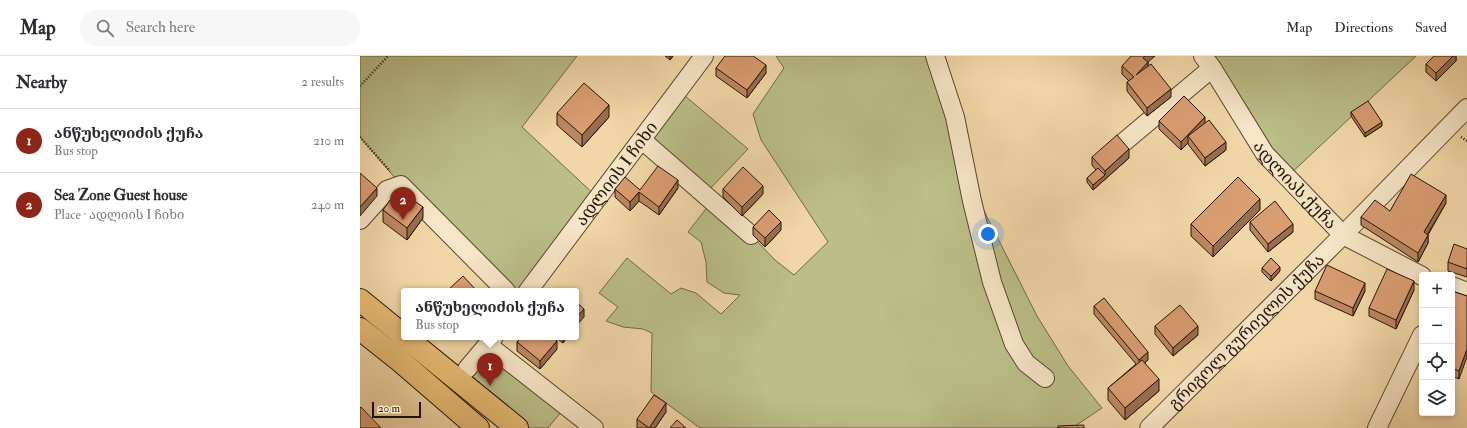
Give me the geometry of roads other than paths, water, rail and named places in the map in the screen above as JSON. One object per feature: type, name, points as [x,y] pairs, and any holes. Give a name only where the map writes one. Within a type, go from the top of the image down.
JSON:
[{"type":"main road","points":[[360,300],[401,334]]},
{"type":"main road","points":[[360,329],[398,359],[475,427]]},
{"type":"main road","points":[[408,340],[517,428]]},
{"type":"street","name":"ადლიის I ჩიხი","points":[[530,288],[704,56]]},
{"type":"street","points":[[935,56],[955,117],[972,201],[992,282],[1014,344],[1026,364],[1045,378]]},
{"type":"street","points":[[1124,142],[1207,62]]},
{"type":"street","name":"ადლიას ქუჩა","points":[[1207,62],[1265,154],[1344,235],[1419,274]]},
{"type":"street","name":"გრიგოლ გურიელის ქუჩა","points":[[1148,428],[1344,235],[1467,108]]},
{"type":"street","points":[[642,140],[751,235]]},
{"type":"street","points":[[360,220],[386,190],[401,185],[503,288]]},
{"type":"street","points":[[1455,287],[1467,292]]},
{"type":"street","points":[[467,369],[491,341],[594,428]]},
{"type":"street","points":[[1377,428],[1419,341]]},
{"type":"place","name":"Sea Zone Guest house","points":[[403,220]]},
{"type":"place","name":"ანწუხელიძის ქუჩა","points":[[490,386]]}]
